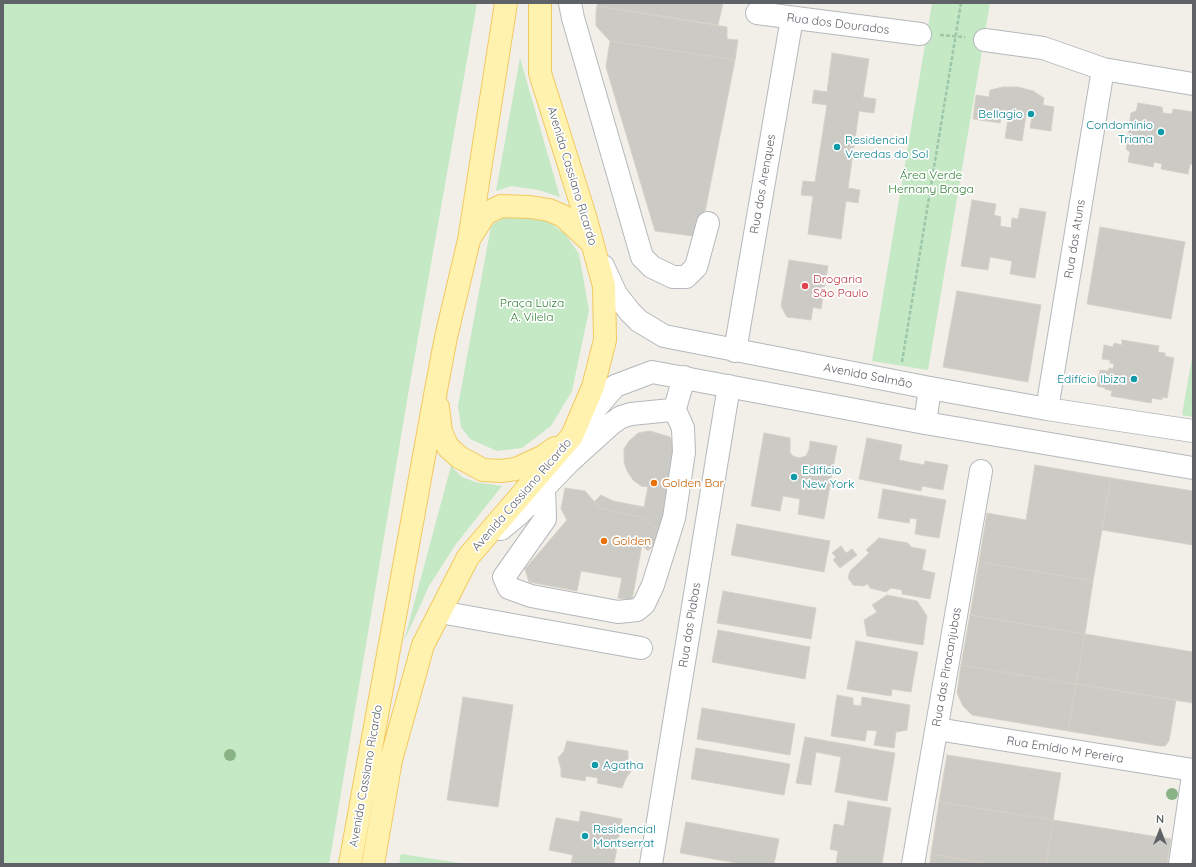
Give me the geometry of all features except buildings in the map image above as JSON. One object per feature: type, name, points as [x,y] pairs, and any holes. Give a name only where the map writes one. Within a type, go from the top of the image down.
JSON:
[{"type":"main road","name":"Avenida Cassiano Ricardo","points":[[350,864],[446,337],[469,240],[506,3]]},
{"type":"main road","name":"Avenida Cassiano Ricardo","points":[[373,864],[391,760],[423,645],[468,557],[543,480],[572,436],[593,386],[605,340],[604,286],[585,216],[540,73],[540,3]]},
{"type":"main road","points":[[469,240],[485,214],[501,206],[530,207],[549,210],[562,216],[592,243]]},
{"type":"main road","points":[[436,390],[441,432],[448,447],[459,457],[483,470],[501,471],[516,469],[542,457],[572,436]]},
{"type":"street","points":[[570,3],[573,18],[642,256],[652,267],[673,277],[686,277],[696,267],[708,223]]},
{"type":"street","name":"Rua dos Dourados","points":[[757,13],[920,34]]},
{"type":"street","name":"Rua dos Arenques","points":[[735,351],[792,18]]},
{"type":"street","points":[[985,40],[1043,48],[1103,69],[1193,84]]},
{"type":"street","name":"Rua dos Atuns","points":[[1047,409],[1103,69]]},
{"type":"street","name":"Avenida Salmão","points":[[592,243],[616,294],[639,321],[664,336],[930,388],[1047,409],[1193,431]]},
{"type":"street","points":[[572,436],[615,386],[652,372],[925,423],[1193,468]]},
{"type":"street","points":[[674,408],[683,428],[684,452],[674,518],[653,585],[644,604],[637,610],[618,612],[531,596],[509,588],[504,577],[545,518],[543,480],[569,462],[611,424],[621,417],[631,414],[671,410],[674,408],[684,377]]},
{"type":"street","name":"Rua das Piabas","points":[[651,864],[729,386]]},
{"type":"street","points":[[925,423],[930,388]]},
{"type":"street","name":"Rua das Piracanjubas","points":[[913,864],[981,471]]},
{"type":"street","points":[[440,612],[641,648]]},
{"type":"street","name":"Rua Emídio M Pereira","points":[[937,729],[1193,770]]},
{"type":"street","points":[[1185,862],[1193,774]]},
{"type":"path","points":[[899,382],[961,3]]},
{"type":"path","points":[[920,34],[955,35],[985,40]]},
{"type":"green space","points":[[3,3],[477,3],[410,383],[329,864],[3,864]]},
{"type":"green space","name":"Área Verde Hernany Braga","points":[[932,3],[990,3],[928,370],[872,361]]},
{"type":"green space","points":[[520,58],[560,197],[539,190],[511,186],[496,191]]},
{"type":"green space","name":"Praça Luiza A. Vilela","points":[[504,216],[548,221],[566,235],[579,254],[589,310],[572,391],[551,426],[522,448],[497,451],[470,439],[461,427],[458,406],[491,226]]},
{"type":"green space","points":[[1193,352],[1193,417],[1182,415]]},
{"type":"green space","points":[[451,466],[462,477],[475,482],[502,486],[456,544],[429,586],[404,641]]},
{"type":"green space","points":[[401,854],[466,864],[399,864]]},
{"type":"place","name":"Bellagio","points":[[1031,114]]},
{"type":"place","name":"Condomínio Triana","points":[[1161,132]]},
{"type":"place","name":"Residencial Veredas do Sol","points":[[837,147]]},
{"type":"place","name":"Drogaria São Paulo","points":[[805,286]]},
{"type":"place","name":"Edifício Ibiza","points":[[1134,379]]},
{"type":"place","name":"Edifício New York","points":[[794,477]]},
{"type":"place","name":"Golden Bar","points":[[654,483]]},
{"type":"place","name":"Golden","points":[[604,541]]},
{"type":"place","name":"Agatha","points":[[595,765]]},
{"type":"place","name":"Residencial Montserrat","points":[[585,836]]}]
